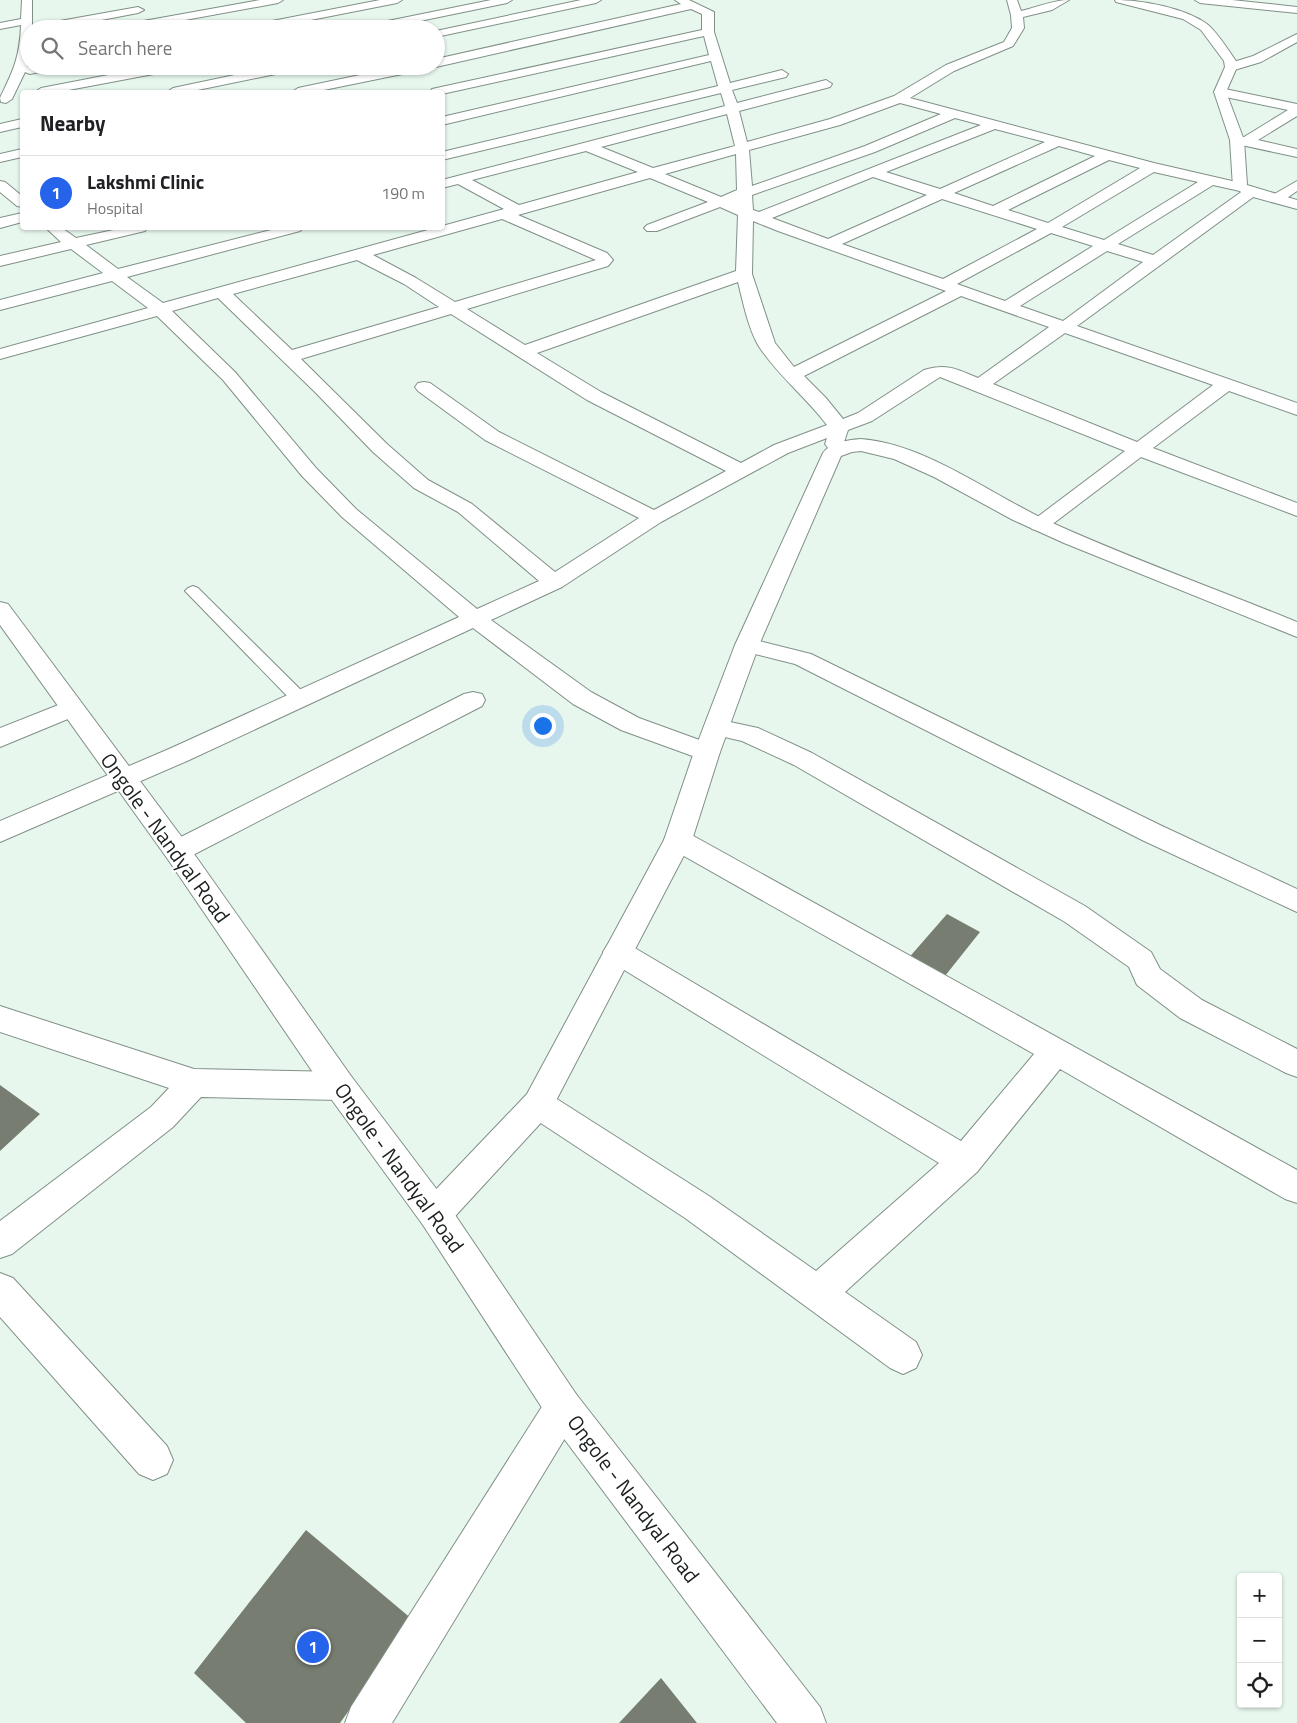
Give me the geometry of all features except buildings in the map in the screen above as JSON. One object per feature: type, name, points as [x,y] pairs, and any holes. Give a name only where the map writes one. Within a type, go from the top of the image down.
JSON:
[{"type":"street","points":[[28,0],[28,20]]},
{"type":"street","points":[[165,20],[238,3],[278,0]]},
{"type":"street","points":[[336,0],[381,20]]},
{"type":"street","points":[[302,20],[396,0]]},
{"type":"street","points":[[410,20],[507,0]]},
{"type":"street","points":[[445,32],[596,0]]},
{"type":"street","points":[[680,0],[708,12],[708,32],[714,57],[726,87],[742,147],[744,193],[752,216],[744,274],[766,343],[782,365],[819,402],[839,426]]},
{"type":"street","points":[[445,230],[834,122],[899,99],[950,68],[1009,44],[1018,28],[1017,15],[1012,0]]},
{"type":"street","points":[[1017,15],[1048,8],[1064,0]]},
{"type":"street","points":[[1120,0],[1168,11],[1197,21],[1205,28],[1230,61],[1231,67],[1220,92],[1242,141],[1245,190]]},
{"type":"street","points":[[1200,0],[1297,10]]},
{"type":"street","points":[[238,3],[265,20]]},
{"type":"street","points":[[445,61],[693,5]]},
{"type":"street","points":[[74,20],[149,8]]},
{"type":"street","points":[[114,14],[124,20]]},
{"type":"street","points":[[0,26],[20,27]]},
{"type":"street","points":[[445,90],[708,32]]},
{"type":"street","points":[[1231,67],[1257,59],[1297,37]]},
{"type":"street","points":[[445,48],[509,77]]},
{"type":"street","points":[[445,120],[714,57]]},
{"type":"street","points":[[445,155],[782,74]]},
{"type":"street","points":[[3,99],[20,75]]},
{"type":"street","points":[[38,75],[61,90]]},
{"type":"street","points":[[67,90],[135,75]]},
{"type":"street","points":[[215,75],[240,89]]},
{"type":"street","points":[[182,90],[254,75]]},
{"type":"street","points":[[308,90],[379,75]]},
{"type":"street","points":[[445,183],[826,84]]},
{"type":"street","points":[[1220,92],[1297,109]]},
{"type":"street","points":[[3,99],[20,96]]},
{"type":"street","points":[[899,99],[1152,167],[1211,180],[1297,205]]},
{"type":"street","points":[[1242,141],[1297,109]]},
{"type":"street","points":[[652,228],[744,193],[870,149],[955,114]]},
{"type":"street","points":[[6,115],[20,122]]},
{"type":"street","points":[[0,128],[20,123]]},
{"type":"street","points":[[752,216],[873,173],[995,124]]},
{"type":"street","points":[[828,244],[1059,141]]},
{"type":"street","points":[[1242,141],[1297,153]]},
{"type":"street","points":[[587,146],[752,216],[1297,410]]},
{"type":"street","points":[[0,158],[20,153]]},
{"type":"street","points":[[994,212],[1108,155]]},
{"type":"street","points":[[792,375],[951,288],[1152,167]]},
{"type":"street","points":[[873,173],[1048,229],[1156,261]]},
{"type":"street","points":[[289,357],[602,263],[605,260],[601,256],[510,212],[459,179]]},
{"type":"street","points":[[1006,307],[1211,180]]},
{"type":"street","points":[[2,186],[20,184]]},
{"type":"street","points":[[1276,199],[1297,185]]},
{"type":"street","points":[[2,186],[20,201]]},
{"type":"street","points":[[980,385],[1055,331],[1064,328],[1156,261],[1245,190]]},
{"type":"street","points":[[0,223],[20,218]]},
{"type":"street","points":[[56,230],[161,310],[229,376],[309,472],[349,513],[474,618],[582,698],[630,724],[711,739],[749,734],[803,759],[1075,914],[1141,960],[1148,978],[1191,1009],[1297,1064]]},
{"type":"street","points":[[0,262],[132,230]]},
{"type":"street","points":[[0,305],[115,276],[274,230]]},
{"type":"street","points":[[0,354],[445,230]]},
{"type":"street","points":[[358,254],[410,281],[594,396],[742,471]]},
{"type":"street","points":[[522,352],[744,274]]},
{"type":"street","points":[[222,293],[380,448],[421,484],[465,508],[554,582]]},
{"type":"street","points":[[0,832],[178,755],[554,582],[654,518],[781,449],[839,426],[852,424],[930,374],[939,371],[948,372],[1140,450],[1297,510]]},
{"type":"street","points":[[1039,525],[1225,385]]},
{"type":"street","points":[[424,387],[492,436],[654,518]]},
{"type":"street","points":[[435,1214],[538,1104],[678,840],[711,739],[747,645],[832,453],[839,426]]},
{"type":"street","points":[[832,453],[846,446],[862,444],[894,452],[922,463],[1039,525],[1297,630]]},
{"type":"street","name":"Ongole - Nandyal Road","points":[[0,609],[177,851],[340,1086],[435,1214],[563,1407],[804,1723]]},
{"type":"street","points":[[747,645],[803,659],[1152,833],[1297,901]]},
{"type":"street","points":[[177,851],[473,700]]},
{"type":"street","points":[[0,738],[71,708]]},
{"type":"street","points":[[678,840],[1297,1188]]},
{"type":"street","points":[[618,952],[965,1161]]},
{"type":"street","points":[[0,1019],[194,1083],[340,1086]]},
{"type":"street","points":[[817,1293],[965,1161],[1056,1051]]},
{"type":"street","points":[[0,1242],[162,1117],[194,1083]]},
{"type":"street","points":[[538,1104],[697,1207],[903,1355]]},
{"type":"street","points":[[0,1290],[154,1460]]},
{"type":"street","points":[[367,1723],[563,1407]]},
{"type":"lane","points":[[193,592],[299,698]]},
{"type":"place","name":"Lakshmi Clinic","points":[[313,1647]]}]
